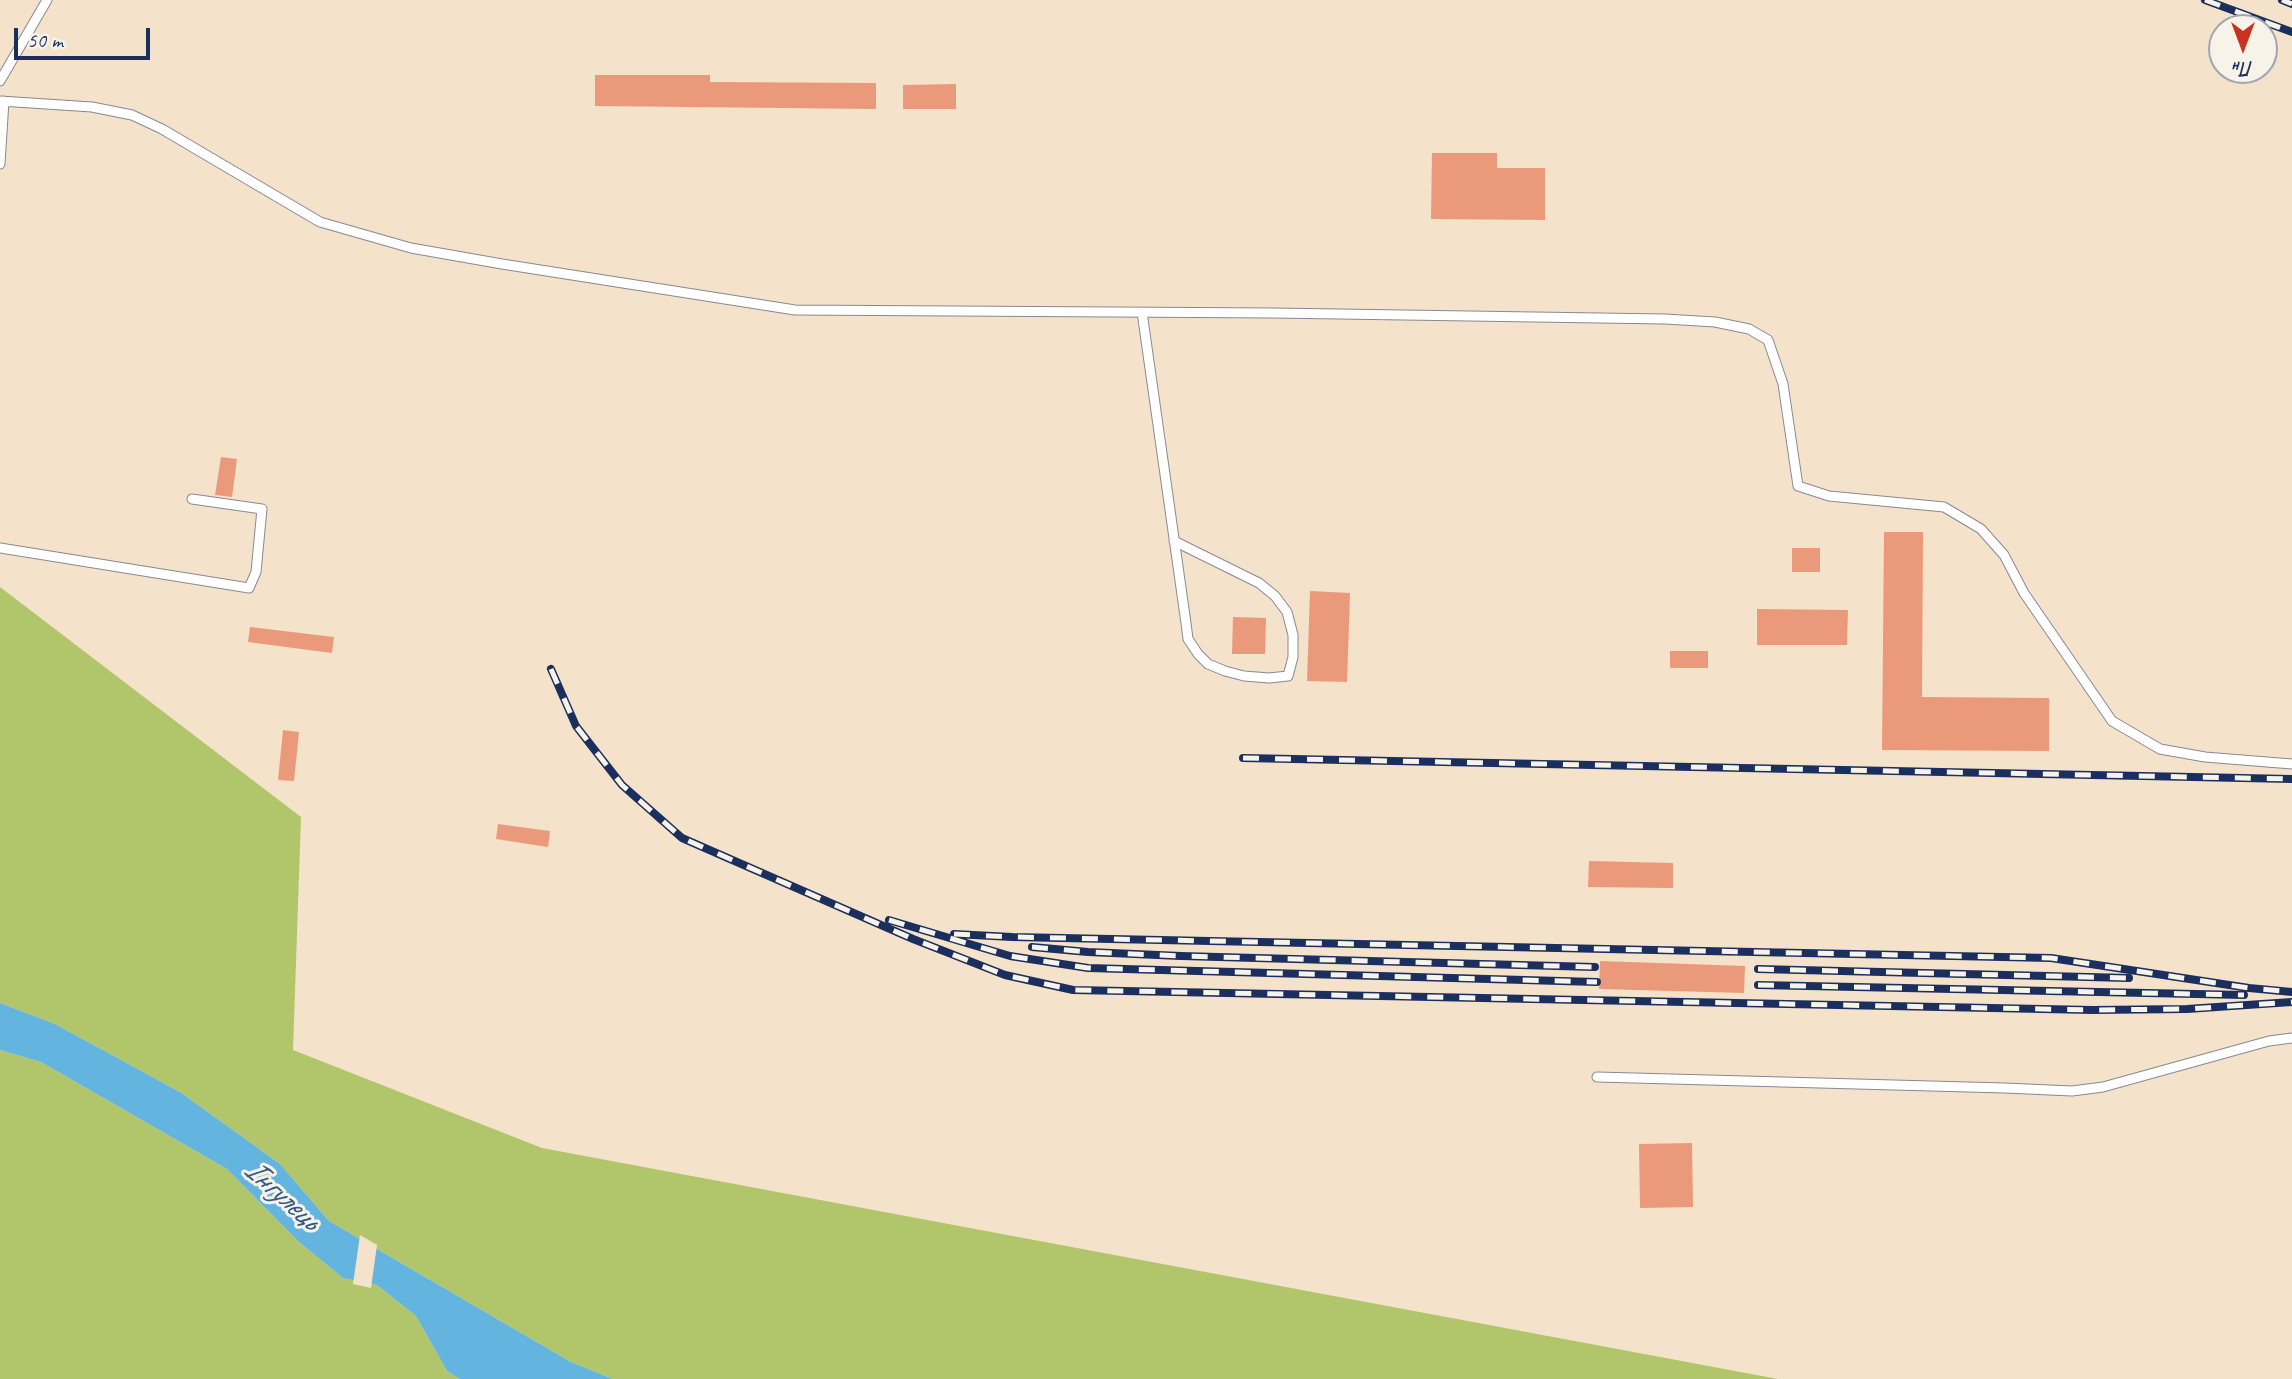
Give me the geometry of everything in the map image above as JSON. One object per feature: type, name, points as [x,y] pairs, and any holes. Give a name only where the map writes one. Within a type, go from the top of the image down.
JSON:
[{"type":"lane","points":[[0,80],[47,0]]},
{"type":"lane","points":[[0,164],[2,101],[92,107],[132,115],[320,222],[424,250],[795,310],[1665,319],[1715,322],[1749,328],[1768,340],[1783,384],[1798,486],[1829,496],[1944,507],[1981,529],[2004,555],[2024,593],[2112,721],[2160,748],[2205,757],[2292,764]]},
{"type":"lane","points":[[1142,312],[1174,541],[1188,639],[1208,664],[1244,676],[1288,676],[1293,657],[1293,635],[1287,612],[1275,596],[1259,583],[1174,541]]},
{"type":"lane","points":[[0,548],[249,588],[256,572],[262,509],[192,499]]},
{"type":"lane","points":[[1597,1077],[2072,1091],[2103,1087],[2269,1041],[2292,1038]]},
{"type":"green space","points":[[0,587],[301,817],[293,1050],[542,1148],[1778,1379],[613,1379],[571,1362],[329,1221],[280,1164],[180,1092],[55,1024],[0,1003]]},
{"type":"green space","points":[[0,1050],[41,1062],[227,1169],[299,1242],[343,1278],[377,1285],[416,1316],[447,1371],[460,1379],[0,1379]]},
{"type":"water","name":"Інгулець","points":[[0,1003],[55,1024],[180,1092],[280,1164],[329,1221],[571,1362],[613,1379],[460,1379],[447,1371],[416,1316],[377,1285],[343,1278],[299,1242],[227,1169],[41,1062],[0,1050]]},
{"type":"pier","points":[[360,1235],[377,1245],[371,1288],[353,1284]]},
{"type":"building","points":[[595,75],[710,75],[710,82],[876,83],[876,109],[595,106]]},
{"type":"building","points":[[956,84],[956,109],[903,109],[903,85]]},
{"type":"building","points":[[1432,153],[1497,153],[1497,168],[1545,168],[1545,220],[1431,219]]},
{"type":"building","points":[[221,457],[237,459],[232,497],[215,495]]},
{"type":"building","points":[[1884,532],[1923,532],[1922,697],[2049,698],[2049,751],[1882,750]]},
{"type":"building","points":[[1792,548],[1820,548],[1820,572],[1792,572]]},
{"type":"building","points":[[1310,591],[1350,593],[1347,682],[1307,681]]},
{"type":"building","points":[[1757,609],[1848,610],[1847,645],[1757,645]]},
{"type":"building","points":[[1233,617],[1266,618],[1265,654],[1232,654]]},
{"type":"building","points":[[250,627],[334,637],[332,653],[248,642]]},
{"type":"building","points":[[1670,651],[1708,651],[1708,668],[1670,668]]},
{"type":"building","points":[[283,730],[299,732],[294,781],[278,780]]},
{"type":"building","points":[[498,824],[550,831],[548,847],[496,839]]},
{"type":"building","points":[[1589,861],[1673,863],[1673,888],[1588,887]]},
{"type":"building","points":[[1600,961],[1745,966],[1744,993],[1599,989]]},
{"type":"building","points":[[1692,1143],[1693,1207],[1640,1208],[1639,1144]]},
{"type":"railway","points":[[2205,0],[2292,32]]},
{"type":"railway","points":[[2282,0],[2292,4]]},
{"type":"railway","points":[[551,669],[576,726],[622,785],[682,838],[913,939],[1005,975],[1073,990],[2093,1010],[2187,1009],[2292,1002]]},
{"type":"railway","points":[[1243,758],[2292,779]]},
{"type":"railway","points":[[889,920],[1010,956],[1088,968],[1597,982]]},
{"type":"railway","points":[[954,934],[2051,958],[2292,992]]},
{"type":"railway","points":[[1032,947],[1181,956],[1595,967]]},
{"type":"railway","points":[[1758,969],[2129,978]]},
{"type":"railway","points":[[1758,985],[2244,995]]}]
